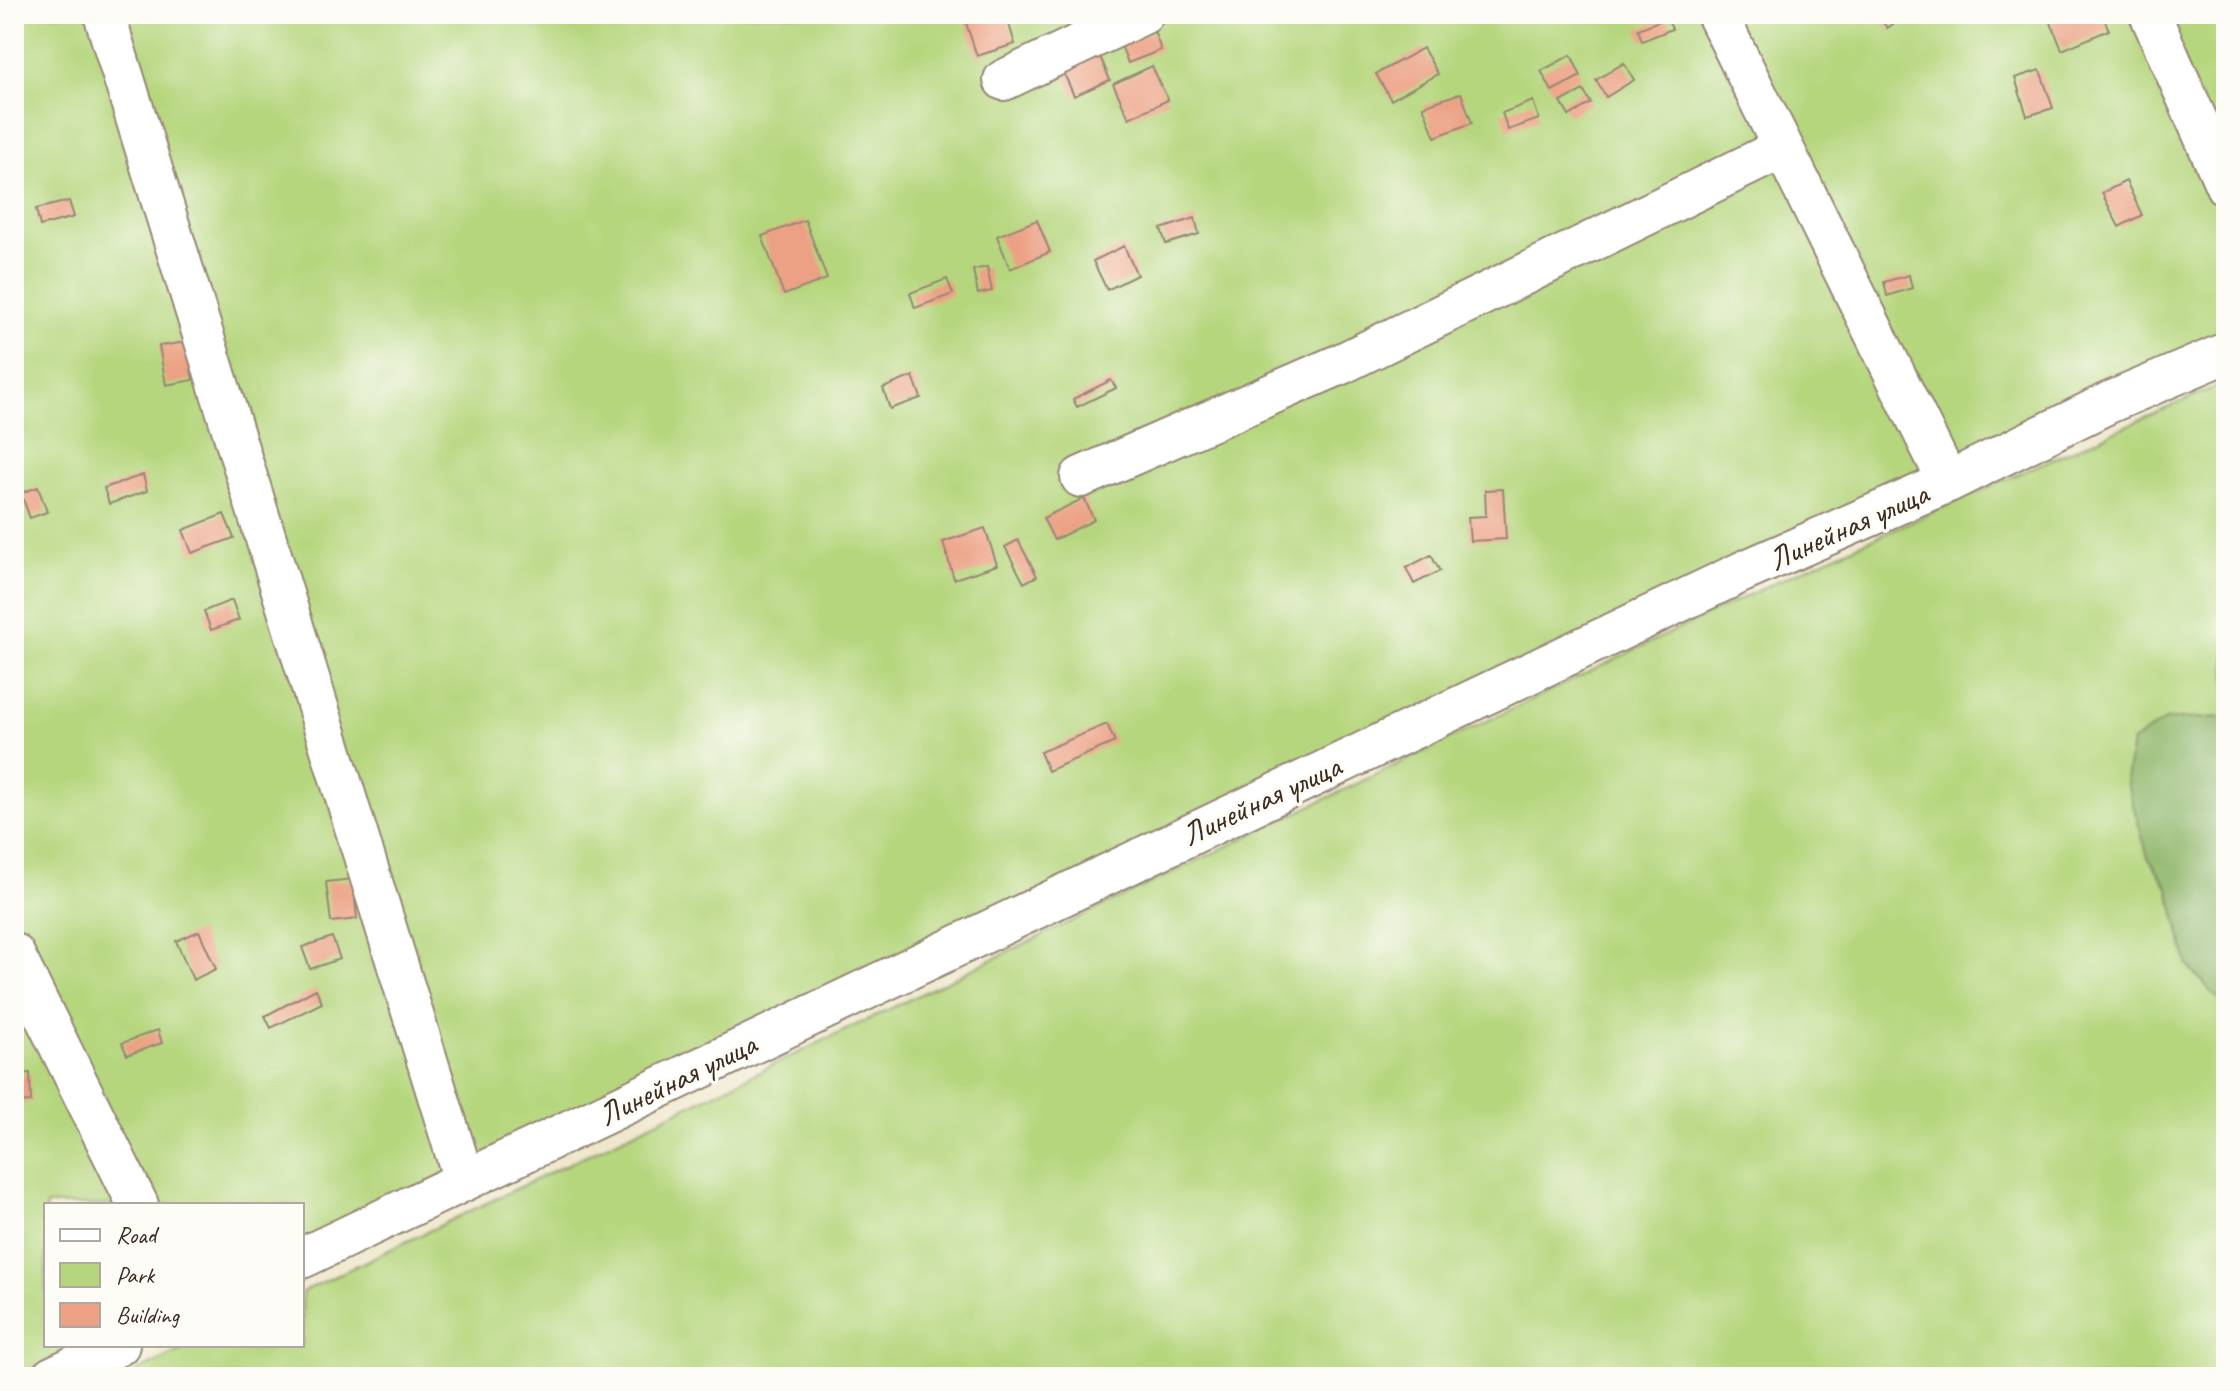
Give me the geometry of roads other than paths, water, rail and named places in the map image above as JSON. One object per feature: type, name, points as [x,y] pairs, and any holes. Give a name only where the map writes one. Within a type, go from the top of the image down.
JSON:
[{"type":"street","points":[[104,14],[464,1180]]},
{"type":"street","points":[[1004,80],[1143,14]]},
{"type":"street","points":[[1717,14],[1948,482]]},
{"type":"street","points":[[2150,14],[2226,186]]},
{"type":"street","points":[[1081,477],[1341,364],[1783,148]]},
{"type":"street","name":"Линейная улица","points":[[304,1257],[1714,585],[1948,482],[2108,403],[2226,353]]},
{"type":"street","points":[[14,954],[137,1203]]},
{"type":"street","points":[[52,1377],[115,1347]]}]
